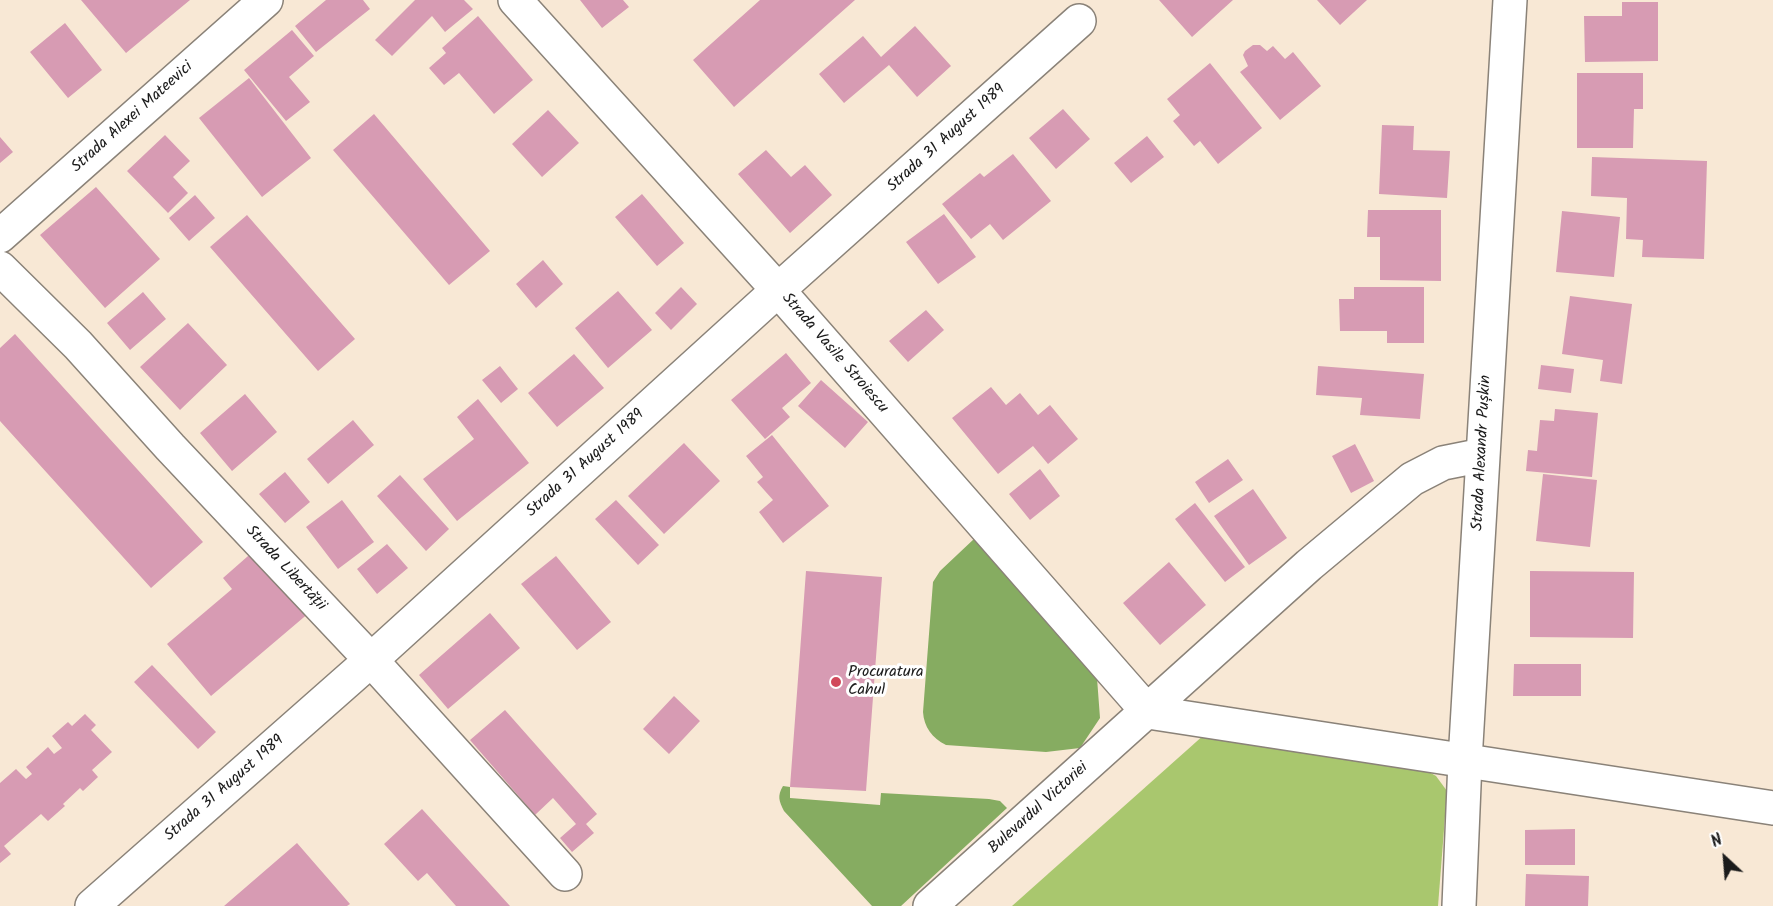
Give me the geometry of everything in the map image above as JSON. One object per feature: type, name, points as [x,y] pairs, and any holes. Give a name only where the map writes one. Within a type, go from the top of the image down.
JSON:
[{"type":"street","name":"Strada Alexei Mateevici","points":[[0,236],[266,0]]},
{"type":"street","name":"Strada Vasile Stroiescu","points":[[515,0],[778,290],[1148,712]]},
{"type":"street","name":"Strada Alexandr Pușkin","points":[[1459,906],[1465,761],[1510,0]]},
{"type":"street","name":"Strada 31 August 1989","points":[[92,906],[370,660],[1078,21]]},
{"type":"street","name":"Strada Libertății","points":[[0,268],[78,345],[565,874]]},
{"type":"street","name":"Bulevardul Victoriei","points":[[930,906],[1309,566],[1412,479],[1443,463],[1483,455]]},
{"type":"street","points":[[1148,712],[1773,808]]},
{"type":"green space","points":[[975,538],[1097,678],[1100,718],[1080,748],[1046,752],[946,745],[937,739],[927,727],[923,712],[933,582],[940,571]]},
{"type":"green space","points":[[1205,734],[1422,768],[1436,776],[1447,791],[1438,906],[1012,906]]},
{"type":"green space","points":[[783,786],[790,787],[790,798],[880,805],[881,793],[989,799],[1000,801],[1007,808],[901,906],[872,906],[784,811],[779,798]]},
{"type":"building","points":[[81,0],[190,0],[126,53]]},
{"type":"building","points":[[326,0],[363,0],[370,9],[316,52],[295,26]]},
{"type":"building","points":[[415,0],[464,0],[473,9],[445,32],[432,16],[392,56],[375,40]]},
{"type":"building","points":[[580,0],[623,0],[629,7],[602,28]]},
{"type":"building","points":[[760,0],[855,0],[734,107],[693,60]]},
{"type":"building","points":[[1159,0],[1233,0],[1192,37]]},
{"type":"building","points":[[1317,0],[1367,0],[1340,25]]},
{"type":"building","points":[[1622,2],[1658,2],[1658,61],[1585,62],[1584,16],[1622,16]]},
{"type":"building","points":[[478,16],[533,80],[494,114],[459,73],[444,85],[429,68],[446,53],[442,48]]},
{"type":"building","points":[[65,23],[102,70],[68,98],[30,52]]},
{"type":"building","points":[[915,26],[951,66],[917,97],[889,65],[844,103],[819,74],[863,36],[881,57]]},
{"type":"building","points":[[292,30],[314,56],[289,77],[310,102],[286,121],[244,70]]},
{"type":"building","points":[[1253,45],[1260,45],[1267,51],[1273,46],[1285,59],[1293,52],[1321,86],[1280,120],[1240,72],[1248,66],[1243,55]]},
{"type":"building","points":[[1210,63],[1262,128],[1218,164],[1200,141],[1194,146],[1173,121],[1180,115],[1167,99]]},
{"type":"building","points":[[1577,73],[1643,73],[1643,109],[1634,109],[1633,148],[1577,148]]},
{"type":"building","points":[[249,78],[311,158],[262,197],[199,118]]},
{"type":"building","points":[[1063,109],[1090,139],[1056,169],[1029,138]]},
{"type":"building","points":[[548,110],[579,143],[542,177],[512,144]]},
{"type":"building","points":[[374,114],[490,251],[449,285],[333,150]]},
{"type":"building","points":[[1382,125],[1414,126],[1413,150],[1450,151],[1447,198],[1379,194]]},
{"type":"building","points":[[165,135],[190,161],[173,177],[188,193],[168,213],[127,171]]},
{"type":"building","points":[[1147,136],[1164,157],[1131,183],[1114,163]]},
{"type":"building","points":[[0,137],[13,152],[0,163]]},
{"type":"building","points":[[766,150],[791,177],[805,165],[832,195],[790,233],[738,174]]},
{"type":"building","points":[[1013,154],[1051,201],[1003,240],[990,224],[971,239],[942,204],[980,173],[984,177]]},
{"type":"building","points":[[1592,157],[1707,161],[1704,259],[1642,257],[1643,240],[1626,239],[1627,198],[1591,196]]},
{"type":"building","points":[[96,187],[160,259],[105,308],[40,235]]},
{"type":"building","points":[[642,194],[684,243],[657,266],[615,217]]},
{"type":"building","points":[[195,195],[215,218],[189,241],[169,218]]},
{"type":"building","points":[[1368,210],[1441,210],[1441,281],[1380,280],[1380,237],[1367,237]]},
{"type":"building","points":[[1562,211],[1620,217],[1614,277],[1556,272]]},
{"type":"building","points":[[944,214],[976,257],[938,284],[906,242]]},
{"type":"building","points":[[247,215],[355,339],[318,371],[210,247]]},
{"type":"building","points":[[543,260],[563,284],[536,308],[516,284]]},
{"type":"building","points":[[681,287],[697,304],[671,330],[655,313]]},
{"type":"building","points":[[1354,287],[1424,287],[1424,343],[1387,343],[1387,331],[1340,331],[1339,299],[1354,299]]},
{"type":"building","points":[[618,291],[652,330],[608,368],[575,328]]},
{"type":"building","points":[[143,292],[166,319],[130,350],[107,323]]},
{"type":"building","points":[[1570,296],[1632,304],[1622,384],[1600,381],[1603,360],[1562,354]]},
{"type":"building","points":[[926,310],[944,330],[908,362],[889,341]]},
{"type":"building","points":[[188,323],[227,365],[180,410],[140,367]]},
{"type":"building","points":[[15,334],[203,542],[151,588],[0,421],[0,348]]},
{"type":"building","points":[[786,353],[811,383],[782,408],[790,417],[765,439],[731,400]]},
{"type":"building","points":[[574,354],[604,388],[557,427],[528,393]]},
{"type":"building","points":[[1541,365],[1574,369],[1571,393],[1538,389]]},
{"type":"building","points":[[500,366],[518,389],[501,403],[482,380]]},
{"type":"building","points":[[1318,366],[1424,374],[1420,419],[1360,415],[1362,398],[1316,395]]},
{"type":"building","points":[[821,380],[868,422],[845,448],[798,406]]},
{"type":"building","points":[[991,387],[1006,405],[1020,393],[1038,415],[1050,405],[1078,439],[1048,464],[1033,446],[998,474],[952,418]]},
{"type":"building","points":[[245,394],[277,432],[232,471],[200,433]]},
{"type":"building","points":[[478,399],[529,463],[457,521],[423,479],[474,439],[457,417]]},
{"type":"building","points":[[1555,409],[1598,413],[1592,477],[1526,471],[1528,450],[1537,451],[1540,420],[1554,421]]},
{"type":"building","points":[[353,420],[374,445],[328,484],[307,459]]},
{"type":"building","points":[[772,435],[829,506],[783,543],[759,512],[773,500],[757,482],[763,477],[746,456]]},
{"type":"building","points":[[684,443],[720,481],[664,534],[628,496]]},
{"type":"building","points":[[1355,444],[1374,481],[1351,493],[1332,456]]},
{"type":"building","points":[[1228,459],[1243,480],[1209,503],[1195,482]]},
{"type":"building","points":[[1040,469],[1060,496],[1030,520],[1009,494]]},
{"type":"building","points":[[285,472],[310,502],[285,523],[259,494]]},
{"type":"building","points":[[1543,474],[1597,480],[1590,547],[1536,541]]},
{"type":"building","points":[[400,475],[449,529],[426,551],[377,496]]},
{"type":"building","points":[[1253,489],[1287,538],[1249,565],[1214,516]]},
{"type":"building","points":[[342,500],[374,542],[338,569],[306,527]]},
{"type":"building","points":[[616,500],[659,545],[638,565],[595,519]]},
{"type":"building","points":[[1195,503],[1245,567],[1225,582],[1175,519]]},
{"type":"building","points":[[387,544],[408,568],[377,594],[357,569]]},
{"type":"building","points":[[256,549],[310,612],[211,696],[167,644],[232,589],[223,578]]},
{"type":"building","points":[[556,556],[611,622],[577,650],[521,584]]},
{"type":"building","points":[[1169,562],[1206,605],[1160,645],[1123,603]]},
{"type":"building","name":"Procuratura Cahul","points":[[806,571],[882,577],[866,791],[790,787]]},
{"type":"building","points":[[1530,571],[1634,572],[1633,638],[1530,637]]},
{"type":"building","points":[[490,613],[520,648],[448,709],[419,675]]},
{"type":"building","points":[[1514,664],[1581,664],[1581,696],[1513,696]]},
{"type":"building","points":[[152,665],[216,732],[198,749],[134,682]]},
{"type":"building","points":[[674,696],[700,721],[669,754],[643,729]]},
{"type":"building","points":[[505,710],[597,814],[586,824],[594,833],[572,852],[560,838],[576,824],[553,798],[535,815],[470,740]]},
{"type":"building","points":[[85,714],[96,725],[91,730],[112,752],[92,770],[98,777],[83,791],[80,788],[48,821],[41,814],[4,846],[11,854],[0,863],[0,783],[16,769],[26,779],[32,774],[26,767],[48,747],[54,754],[62,748],[52,736],[68,722],[72,726]]},
{"type":"building","points":[[422,809],[510,906],[456,906],[427,873],[418,881],[384,844]]},
{"type":"building","points":[[1575,829],[1575,865],[1525,865],[1525,830]]},
{"type":"building","points":[[297,843],[350,904],[347,906],[224,906]]},
{"type":"building","points":[[1526,874],[1589,876],[1588,906],[1525,906]]},
{"type":"place","name":"Procuratura Cahul","points":[[836,682]]}]
